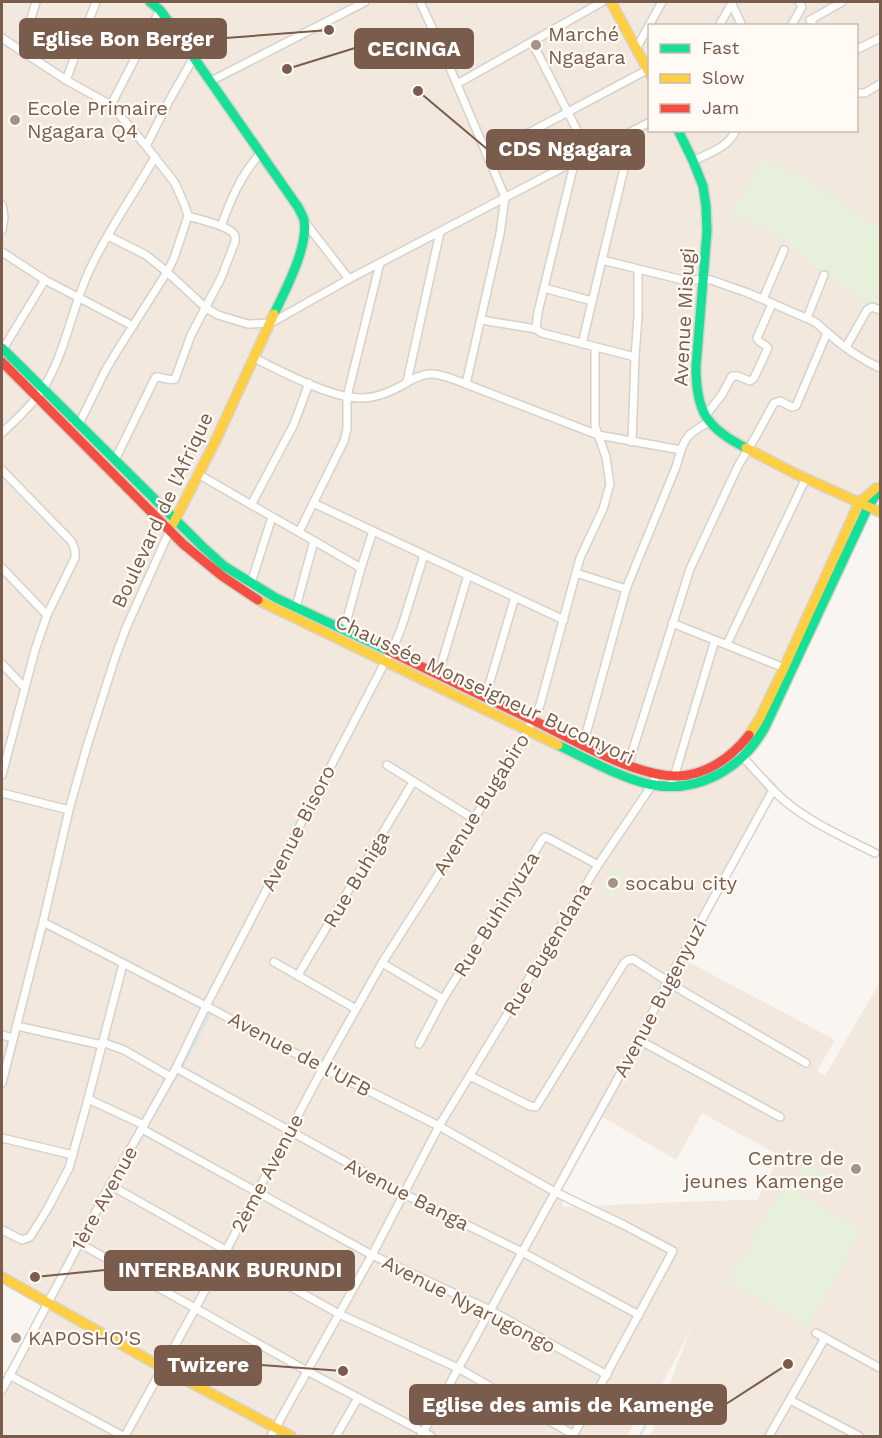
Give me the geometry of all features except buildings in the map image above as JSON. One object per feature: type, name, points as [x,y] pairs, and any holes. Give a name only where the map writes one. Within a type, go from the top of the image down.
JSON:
[{"type":"street","points":[[21,51],[36,2]]},
{"type":"street","points":[[66,80],[96,2]]},
{"type":"street","points":[[150,2],[160,10],[194,57],[298,207],[304,221],[349,279]]},
{"type":"street","points":[[211,81],[365,2]]},
{"type":"street","points":[[420,2],[505,197],[500,234],[466,384]]},
{"type":"street","points":[[457,84],[602,2]]},
{"type":"street","points":[[487,155],[648,72],[611,2]]},
{"type":"street","points":[[650,24],[662,2]]},
{"type":"street","points":[[720,24],[732,2]]},
{"type":"street","points":[[732,2],[741,24]]},
{"type":"street","points":[[800,4],[812,23],[842,2]]},
{"type":"street","points":[[792,24],[800,4]]},
{"type":"street","points":[[111,105],[160,10]]},
{"type":"street","points":[[636,49],[648,27]]},
{"type":"street","points":[[2,38],[66,80],[111,105],[174,183],[188,216],[167,272],[105,371],[79,424]]},
{"type":"street","points":[[858,49],[880,38]]},
{"type":"street","points":[[532,42],[579,134]]},
{"type":"street","points":[[146,146],[194,57]]},
{"type":"street","points":[[858,93],[865,93],[880,84]]},
{"type":"street","points":[[108,236],[146,255],[206,308],[218,315],[248,324],[271,323],[349,279],[648,123]]},
{"type":"street","points":[[582,344],[633,131]]},
{"type":"street","name":"Avenue Misugi","points":[[679,132],[703,186],[706,206],[707,231],[696,387],[707,419]]},
{"type":"street","points":[[693,161],[725,145],[735,132]]},
{"type":"street","points":[[221,226],[239,183],[261,153]]},
{"type":"street","points":[[2,434],[40,393],[60,352],[89,270],[155,157]]},
{"type":"street","points":[[536,329],[575,160]]},
{"type":"street","points":[[2,205],[4,217],[2,230]]},
{"type":"street","points":[[115,460],[156,377],[175,379],[191,335],[221,278],[235,242],[233,232],[188,216]]},
{"type":"street","name":"Boulevard de l'Afrique","points":[[2,1083],[69,810],[116,655],[170,530],[293,274],[300,255],[304,221]]},
{"type":"street","points":[[407,382],[440,232]]},
{"type":"street","points":[[763,299],[784,250]]},
{"type":"street","points":[[2,252],[45,280],[133,326]]},
{"type":"street","points":[[602,260],[687,281],[702,279],[724,284],[763,299],[819,324],[854,355],[880,368]]},
{"type":"street","points":[[299,532],[344,441],[347,429],[347,396],[380,263]]},
{"type":"street","points":[[632,442],[638,270]]},
{"type":"street","points":[[807,318],[824,275]]},
{"type":"street","points":[[2,348],[45,280]]},
{"type":"street","points":[[544,288],[592,302]]},
{"type":"street","points":[[583,745],[626,589],[676,468],[684,441],[707,419],[732,376],[750,381],[754,378],[768,348],[757,339],[772,304]]},
{"type":"street","points":[[846,347],[867,310],[873,307],[880,310]]},
{"type":"street","points":[[481,320],[536,329],[542,333],[635,357]]},
{"type":"street","points":[[628,765],[683,588],[697,553],[738,466],[774,403],[780,401],[792,407],[796,406],[827,333]]},
{"type":"street","name":"Avenue Bugabiro","points":[[323,1068],[382,963],[474,819],[540,705],[576,573],[586,543],[603,509],[610,484],[606,457],[594,416],[595,347]]},
{"type":"street","name":"Chaussée Monseigneur Buconyori","points":[[2,348],[40,393],[170,530],[203,562],[241,591],[605,768],[652,785],[689,786],[705,782],[719,775],[740,753],[788,669],[864,505],[880,486]]},
{"type":"street","points":[[254,358],[324,390],[362,398],[391,391],[421,376],[432,374],[466,384],[598,435],[681,450]]},
{"type":"street","name":"Chaussée Monseigneur Buconyori","points":[[2,362],[79,424],[175,521],[224,566],[296,607],[628,765],[657,774],[691,775],[705,771],[740,753]]},
{"type":"street","points":[[251,505],[294,424],[309,384]]},
{"type":"street","points":[[707,419],[727,439],[880,512]]},
{"type":"street","points":[[2,470],[72,542],[75,550],[75,558],[47,615],[24,687],[2,775]]},
{"type":"street","points":[[198,474],[361,568]]},
{"type":"street","points":[[727,644],[806,478]]},
{"type":"street","points":[[313,503],[564,620]]},
{"type":"street","points":[[251,583],[272,517]]},
{"type":"street","points":[[344,630],[374,531]]},
{"type":"street","points":[[296,607],[314,541]]},
{"type":"street","name":"Avenue Bisoro","points":[[206,1006],[385,662],[402,626],[424,555]]},
{"type":"street","points":[[2,568],[47,615]]},
{"type":"street","points":[[576,573],[626,589]]},
{"type":"street","points":[[438,675],[468,575]]},
{"type":"street","points":[[484,698],[515,597]]},
{"type":"street","points":[[672,623],[788,669]]},
{"type":"street","points":[[671,787],[715,640]]},
{"type":"street","points":[[2,664],[24,687]]},
{"type":"street","points":[[740,753],[784,801],[811,819],[875,853]]},
{"type":"street","points":[[387,765],[474,819]]},
{"type":"street","name":"Rue Bugendana","points":[[273,1432],[372,1255],[440,1126],[598,865],[657,774]]},
{"type":"street","name":"Rue Buhiga","points":[[298,975],[413,782]]},
{"type":"street","name":"Avenue Bugenyuzi","points":[[422,1434],[639,1040],[668,981],[773,790]]},
{"type":"street","points":[[2,793],[69,810]]},
{"type":"street","name":"Rue Buhinyuza","points":[[419,1044],[443,999],[544,837],[598,865]]},
{"type":"street","name":"Avenue de l'UFB","points":[[43,922],[323,1068],[440,1126],[555,1192],[673,1251],[639,1315]]},
{"type":"street","points":[[470,1076],[530,1106],[537,1107],[624,963],[633,959],[686,993],[806,1062]]},
{"type":"street","points":[[274,962],[356,1009]]},
{"type":"street","points":[[382,963],[443,999]]},
{"type":"street","points":[[2,1230],[22,1240],[30,1237],[64,1179],[73,1155],[123,964]]},
{"type":"street","name":"1ère Avenue","points":[[2,1390],[110,1185],[176,1068],[206,1006]]},
{"type":"street","points":[[17,1026],[124,1050],[171,1077]]},
{"type":"street","points":[[2,1035],[13,1038]]},
{"type":"street","points":[[639,1040],[780,1117]]},
{"type":"street","name":"Avenue Banga","points":[[176,1068],[404,1194],[522,1252],[639,1315]]},
{"type":"street","name":"2ème Avenue","points":[[124,1437],[164,1368],[323,1068]]},
{"type":"street","name":"Avenue Nyarugongo","points":[[88,1100],[143,1127],[372,1255],[490,1310],[607,1375]]},
{"type":"street","points":[[2,1138],[73,1155]]},
{"type":"street","points":[[110,1185],[339,1314],[458,1368],[573,1436],[639,1315]]},
{"type":"street","points":[[79,1243],[307,1371],[431,1437]]},
{"type":"street","points":[[2,1277],[273,1432],[291,1437]]},
{"type":"street","points":[[816,1333],[880,1368]]},
{"type":"street","points":[[770,1437],[825,1338]]},
{"type":"street","points":[[9,1376],[124,1437]]},
{"type":"street","points":[[336,1437],[358,1398]]},
{"type":"street","points":[[790,1400],[859,1437]]},
{"type":"shaded area","points":[[2,2],[880,2],[880,489],[780,689],[742,750],[758,771],[777,784],[744,835],[683,959],[835,1040],[817,1071],[825,1076],[880,982],[880,1436],[650,1436],[691,1328],[652,1404],[639,1413],[627,1436],[2,1436],[2,1390],[49,1303],[2,1277]],"holes":[[[702,1113],[780,1156],[757,1200],[563,1207],[560,1190],[601,1116],[676,1160]]]},
{"type":"shaded area","points":[[342,1361],[351,1366],[344,1380],[335,1375]]},
{"type":"green space","points":[[762,160],[802,176],[866,221],[880,227],[880,312],[814,266],[779,234],[731,214]]},
{"type":"green space","name":"socabu city","points":[[613,868],[626,875],[614,898],[601,891]]},
{"type":"green space","points":[[804,1163],[828,1176],[820,1191],[796,1178]]},
{"type":"green space","points":[[783,1185],[862,1230],[808,1326],[729,1282]]},
{"type":"waterway","points":[[146,1127],[183,1066],[210,1014]]},
{"type":"waterway","points":[[640,1436],[651,1415]]},
{"type":"traffic: fast","points":[[150,2],[160,10],[176,32],[303,217],[305,231],[300,255],[274,314]]},
{"type":"traffic: fast","points":[[679,132],[703,186],[706,206],[707,231],[696,367],[698,395],[701,407],[713,425],[732,441],[746,448]]},
{"type":"traffic: fast","points":[[2,348],[224,566],[276,598],[389,651]]},
{"type":"traffic: fast","points":[[558,745],[602,767],[648,784],[684,786],[700,782],[731,766],[744,755],[765,727],[868,507],[880,488]]},
{"type":"traffic: slow","points":[[611,2],[648,70]]},
{"type":"traffic: slow","points":[[173,524],[215,442],[274,314]]},
{"type":"traffic: slow","points":[[746,448],[796,474],[880,512]]},
{"type":"traffic: slow","points":[[749,735],[760,718],[784,668],[859,503],[876,488]]},
{"type":"traffic: slow","points":[[258,600],[558,745]]},
{"type":"traffic: slow","points":[[2,1277],[163,1368],[291,1436]]},
{"type":"traffic: jam","points":[[2,362],[183,544],[222,576],[258,600]]},
{"type":"traffic: jam","points":[[389,651],[592,750],[627,765],[661,775],[687,775],[707,769],[726,758],[749,735]]},
{"type":"place","name":"Eglise Bon Berger","points":[[329,30]]},
{"type":"place","name":"Marché Ngagara","points":[[536,45]]},
{"type":"place","name":"CECINGA","points":[[287,69]]},
{"type":"place","name":"CDS Ngagara","points":[[418,91]]},
{"type":"place","name":"Ecole Primaire Ngagara Q4","points":[[15,120]]},
{"type":"place","name":"socabu city","points":[[613,883]]},
{"type":"place","name":"Centre de jeunes Kamenge","points":[[856,1169]]},
{"type":"place","name":"INTERBANK BURUNDI","points":[[35,1277]]},
{"type":"place","name":"KAPOSHO'S","points":[[16,1338]]},
{"type":"place","name":"Eglise des amis de Kamenge","points":[[788,1364]]},
{"type":"place","name":"Twizere","points":[[343,1371]]}]
